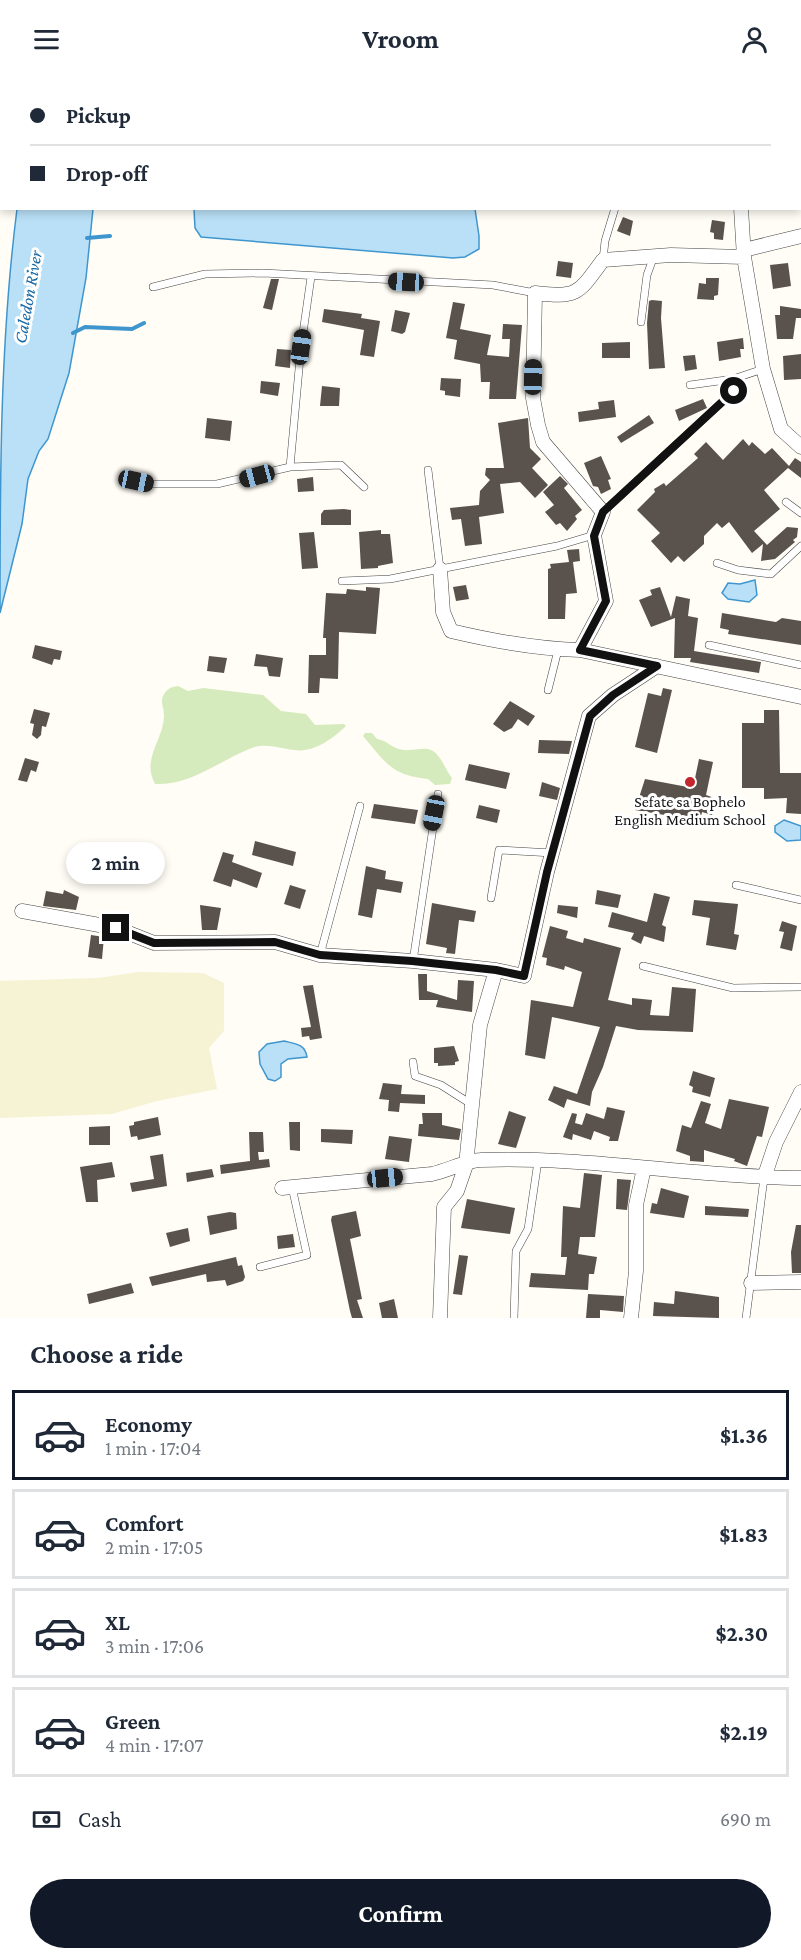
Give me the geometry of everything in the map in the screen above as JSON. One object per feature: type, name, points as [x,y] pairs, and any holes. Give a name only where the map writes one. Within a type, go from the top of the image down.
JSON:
[{"type":"street","points":[[741,210],[744,254],[763,369],[781,429],[801,447]]},
{"type":"street","points":[[580,650],[606,601],[594,536],[603,512],[543,441],[537,425],[533,398],[535,293],[565,296],[578,291],[603,260],[654,256],[744,254],[801,236]]},
{"type":"street","points":[[440,569],[443,612],[451,631],[558,650],[580,650],[801,697]]},
{"type":"street","points":[[22,911],[116,928],[154,943],[275,942],[320,955],[412,961],[496,970],[524,976],[552,854],[590,716],[613,695],[657,666]]},
{"type":"street","points":[[440,1318],[444,1207],[457,1191],[466,1165],[480,1025],[496,970]]},
{"type":"street","points":[[764,1178],[776,1142],[801,1092]]},
{"type":"street","points":[[287,1187],[432,1174],[477,1160],[538,1161],[764,1178],[801,1178]]},
{"type":"street","points":[[631,1318],[636,1271],[636,1205],[644,1168]]},
{"type":"street","points":[[751,1283],[801,1282]]},
{"type":"lane","points":[[603,260],[605,241],[614,210]]},
{"type":"lane","points":[[641,322],[647,274],[654,256]]},
{"type":"lane","points":[[153,287],[205,274],[493,285],[535,293]]},
{"type":"lane","points":[[290,467],[301,347],[311,277]]},
{"type":"lane","points":[[690,385],[733,379],[763,369]]},
{"type":"lane","points":[[603,512],[734,391],[733,379]]},
{"type":"lane","points":[[123,478],[148,484],[217,484],[290,467],[341,465],[364,487]]},
{"type":"lane","points":[[428,470],[440,569]]},
{"type":"lane","points":[[786,502],[801,513]]},
{"type":"lane","points":[[342,581],[390,579],[557,546],[594,536]]},
{"type":"lane","points":[[717,563],[738,570],[771,574],[801,546]]},
{"type":"lane","points":[[708,645],[801,665]]},
{"type":"lane","points":[[548,690],[558,650]]},
{"type":"lane","points":[[412,961],[438,794]]},
{"type":"lane","points":[[320,955],[360,806]]},
{"type":"lane","points":[[491,898],[499,850],[552,854]]},
{"type":"lane","points":[[736,885],[801,900]]},
{"type":"lane","points":[[643,966],[733,988],[801,987]]},
{"type":"lane","points":[[413,1062],[415,1076],[441,1085],[471,1104]]},
{"type":"lane","points":[[514,1318],[516,1251],[528,1229],[538,1161]]},
{"type":"lane","points":[[746,1318],[764,1178]]},
{"type":"lane","points":[[260,1267],[307,1255],[287,1187]]},
{"type":"shaded area","points":[[138,972],[203,973],[224,983],[224,1031],[209,1048],[217,1089],[157,1101],[112,1114],[0,1118],[0,981],[98,978]]},
{"type":"green space","points":[[178,686],[188,691],[203,688],[263,695],[281,711],[306,714],[315,725],[344,724],[346,726],[316,747],[294,750],[266,746],[255,747],[192,777],[168,784],[155,784],[150,766],[163,724],[162,699],[167,690]]},
{"type":"green space","points":[[365,733],[372,733],[377,739],[399,749],[432,750],[452,778],[450,784],[435,785],[428,779],[397,771],[378,754],[363,736]]},
{"type":"water","name":"Caledon River","points":[[17,210],[93,210],[86,278],[69,373],[48,439],[39,451],[28,479],[22,524],[0,613],[4,360]]},
{"type":"water","points":[[194,210],[475,210],[479,249],[465,257],[453,258],[201,237],[195,228]]},
{"type":"water","points":[[755,580],[757,595],[749,602],[728,599],[722,593],[728,583],[740,584]]},
{"type":"water","points":[[784,820],[801,826],[801,840],[787,841],[775,832],[775,826]]},
{"type":"water","points":[[284,1041],[302,1047],[307,1057],[288,1059],[281,1064],[281,1077],[275,1081],[268,1079],[260,1064],[259,1052],[267,1044]]},
{"type":"building","points":[[623,217],[633,221],[630,236],[617,231]]},
{"type":"building","points":[[712,220],[725,222],[723,240],[714,239],[714,233],[710,232]]},
{"type":"building","points":[[558,261],[573,263],[571,278],[556,276]]},
{"type":"building","points":[[788,263],[791,286],[773,289],[770,265]]},
{"type":"building","points":[[706,278],[719,278],[718,295],[714,296],[714,300],[697,299],[699,283],[706,284]]},
{"type":"building","points":[[271,279],[279,279],[272,310],[263,308]]},
{"type":"building","points":[[649,301],[662,301],[665,368],[649,369],[647,323]]},
{"type":"building","points":[[453,302],[465,304],[460,329],[491,335],[487,355],[509,357],[510,339],[502,339],[503,324],[522,325],[516,399],[489,399],[490,382],[481,382],[480,364],[454,359],[457,340],[446,338]]},
{"type":"building","points":[[780,306],[801,309],[801,318],[796,318],[793,339],[777,339],[775,315],[780,315]]},
{"type":"building","points":[[324,309],[362,314],[361,318],[380,321],[374,357],[360,355],[364,330],[322,322]]},
{"type":"building","points":[[395,310],[410,313],[405,332],[402,334],[391,331]]},
{"type":"building","points":[[743,338],[744,349],[740,349],[741,357],[719,361],[717,342]]},
{"type":"building","points":[[630,342],[630,358],[602,358],[602,343]]},
{"type":"building","points":[[277,349],[291,350],[290,368],[275,366]]},
{"type":"building","points":[[801,354],[801,379],[784,380],[783,356]]},
{"type":"building","points":[[695,355],[697,369],[685,371],[683,356]]},
{"type":"building","points":[[441,378],[461,379],[460,397],[445,395],[445,391],[440,390]]},
{"type":"building","points":[[261,381],[280,383],[278,396],[260,393]]},
{"type":"building","points":[[322,386],[340,388],[339,406],[320,406]]},
{"type":"building","points":[[703,399],[707,408],[679,421],[675,410]]},
{"type":"building","points":[[614,400],[616,417],[579,422],[578,412],[599,409],[598,402]]},
{"type":"building","points":[[649,415],[654,423],[621,443],[617,437]]},
{"type":"building","points":[[207,418],[232,421],[230,441],[205,438]]},
{"type":"building","points":[[528,418],[530,448],[541,459],[532,468],[548,485],[535,498],[520,482],[500,484],[504,513],[479,517],[482,544],[465,546],[461,519],[452,520],[450,508],[479,505],[480,491],[490,480],[485,475],[486,468],[504,468],[498,423]]},
{"type":"building","points":[[743,439],[749,446],[752,442],[765,454],[772,448],[789,466],[795,458],[801,462],[801,478],[788,468],[764,490],[780,509],[754,531],[767,545],[787,527],[798,528],[797,537],[793,540],[795,542],[775,559],[761,561],[763,544],[752,553],[729,522],[722,528],[717,523],[704,536],[704,544],[684,562],[678,556],[671,563],[651,541],[660,533],[637,510],[655,492],[654,489],[664,483],[666,486],[698,458],[694,454],[706,442],[723,460]]},
{"type":"building","points":[[601,456],[611,479],[608,480],[611,489],[601,494],[598,487],[593,486],[584,463]]},
{"type":"building","points":[[560,476],[568,484],[564,488],[582,510],[575,516],[577,519],[567,531],[560,523],[556,525],[545,512],[554,505],[543,492]]},
{"type":"building","points":[[313,477],[314,491],[298,492],[297,479]]},
{"type":"building","points":[[324,510],[351,510],[351,525],[321,525],[321,514]]},
{"type":"building","points":[[381,530],[381,534],[390,534],[393,563],[378,566],[378,568],[361,569],[359,532]]},
{"type":"building","points":[[314,532],[318,568],[302,569],[299,533]]},
{"type":"building","points":[[579,549],[580,561],[573,562],[577,593],[566,594],[565,619],[548,619],[548,569],[551,568],[550,564],[569,562],[567,550]]},
{"type":"building","points":[[466,585],[469,599],[456,601],[453,587]]},
{"type":"building","points":[[366,587],[380,588],[376,634],[339,632],[338,679],[320,678],[319,693],[308,693],[309,655],[326,655],[326,638],[323,638],[326,593],[346,594],[347,589],[366,591]]},
{"type":"building","points":[[660,587],[671,617],[676,596],[690,599],[688,616],[698,618],[694,651],[761,662],[759,673],[690,662],[691,658],[674,658],[675,618],[651,627],[639,600],[652,595],[650,590]]},
{"type":"building","points":[[722,613],[776,622],[782,618],[801,621],[801,645],[728,634],[729,630],[720,628]]},
{"type":"building","points":[[35,645],[62,651],[60,660],[54,659],[52,665],[32,658]]},
{"type":"building","points":[[256,654],[283,658],[280,677],[269,676],[267,667],[254,666]]},
{"type":"building","points":[[209,656],[227,658],[224,673],[207,671]]},
{"type":"building","points":[[663,688],[672,690],[657,753],[635,747],[648,693],[661,696]]},
{"type":"building","points":[[510,701],[535,716],[528,726],[518,719],[512,728],[504,732],[493,724]]},
{"type":"building","points":[[34,709],[50,713],[46,727],[42,726],[41,735],[37,739],[32,735],[34,724],[30,723]]},
{"type":"building","points":[[764,710],[779,710],[780,773],[801,773],[801,814],[786,813],[787,798],[764,799],[764,788],[742,788],[742,723],[764,723]]},
{"type":"building","points":[[539,740],[572,741],[569,754],[538,753]]},
{"type":"building","points":[[25,758],[39,762],[36,772],[31,770],[27,782],[18,780]]},
{"type":"building","points":[[699,759],[713,762],[706,795],[717,799],[712,815],[702,812],[700,821],[635,810],[645,779],[693,788]]},
{"type":"building","points":[[469,764],[510,773],[506,789],[465,780]]},
{"type":"building","points":[[542,782],[560,788],[557,800],[539,796]]},
{"type":"building","points":[[374,804],[418,810],[415,824],[371,818]]},
{"type":"building","points":[[479,805],[500,810],[497,823],[476,818]]},
{"type":"building","points":[[255,841],[296,852],[293,866],[252,855]]},
{"type":"building","points":[[223,852],[234,855],[232,862],[262,873],[257,888],[233,879],[231,887],[213,881]]},
{"type":"building","points":[[366,866],[386,871],[385,879],[403,882],[401,893],[377,889],[372,918],[358,915]]},
{"type":"building","points":[[290,885],[306,890],[300,909],[284,904]]},
{"type":"building","points":[[64,890],[79,897],[76,910],[43,906],[46,891],[63,894]]},
{"type":"building","points":[[597,890],[621,895],[618,908],[595,904]]},
{"type":"building","points":[[654,893],[670,897],[662,925],[666,927],[664,942],[644,936],[641,944],[631,939],[634,933],[608,927],[612,912],[647,922]]},
{"type":"building","points":[[694,900],[738,904],[734,934],[739,935],[736,950],[706,945],[710,918],[692,915]]},
{"type":"building","points":[[432,903],[476,911],[474,922],[459,920],[455,954],[446,953],[447,948],[426,944]]},
{"type":"building","points":[[200,905],[221,908],[217,930],[202,930]]},
{"type":"building","points":[[558,905],[578,907],[577,918],[557,913]]},
{"type":"building","points":[[782,921],[797,926],[792,951],[780,948],[784,932],[779,931]]},
{"type":"building","points":[[550,926],[568,931],[566,938],[583,943],[584,938],[621,948],[608,1000],[632,1005],[632,998],[652,1000],[650,1015],[669,1016],[672,987],[696,989],[693,1032],[638,1030],[616,1026],[592,1092],[590,1106],[567,1099],[564,1108],[548,1100],[554,1086],[577,1094],[600,1027],[552,1017],[545,1059],[525,1055],[531,1000],[573,1007],[582,972],[565,966],[564,970],[546,965],[547,958],[542,957]]},
{"type":"building","points":[[91,935],[104,937],[102,959],[88,957]]},
{"type":"building","points":[[418,974],[427,974],[427,991],[457,1000],[458,980],[474,981],[472,1012],[436,1007],[438,1000],[419,1000]]},
{"type":"building","points":[[313,985],[322,1038],[310,1040],[309,1036],[302,1037],[301,1028],[311,1027],[303,986]]},
{"type":"building","points":[[454,1046],[459,1061],[455,1062],[455,1065],[438,1066],[438,1063],[434,1063],[434,1048]]},
{"type":"building","points":[[693,1071],[715,1078],[710,1097],[692,1092],[693,1087],[689,1085]]},
{"type":"building","points":[[383,1083],[402,1085],[401,1094],[425,1095],[425,1104],[400,1103],[399,1112],[388,1111],[389,1100],[379,1099]]},
{"type":"building","points":[[729,1099],[769,1107],[762,1137],[757,1136],[747,1166],[734,1161],[735,1159],[704,1150],[704,1162],[690,1161],[690,1156],[676,1151],[682,1125],[691,1128],[701,1101],[711,1104],[705,1123],[721,1129]]},
{"type":"building","points":[[607,1107],[625,1111],[618,1141],[609,1141],[610,1137],[594,1131],[591,1140],[573,1134],[572,1140],[563,1137],[572,1113],[577,1114],[575,1123],[582,1125],[586,1113],[604,1119]]},
{"type":"building","points":[[509,1111],[526,1117],[516,1148],[498,1144]]},
{"type":"building","points":[[422,1113],[442,1113],[442,1125],[461,1129],[459,1140],[418,1136],[419,1124],[423,1124]]},
{"type":"building","points":[[158,1117],[161,1135],[138,1140],[137,1136],[131,1137],[129,1126],[134,1125],[134,1122]]},
{"type":"building","points":[[289,1122],[300,1122],[300,1151],[290,1150]]},
{"type":"building","points":[[110,1126],[110,1145],[89,1145],[89,1127]]},
{"type":"building","points":[[321,1129],[353,1130],[352,1144],[321,1142]]},
{"type":"building","points":[[249,1132],[263,1132],[264,1152],[258,1152],[259,1160],[269,1159],[270,1167],[221,1174],[220,1165],[250,1161]]},
{"type":"building","points":[[389,1136],[412,1139],[409,1162],[385,1159]]},
{"type":"building","points":[[163,1154],[167,1186],[132,1192],[130,1183],[154,1179],[150,1156]]},
{"type":"building","points":[[112,1162],[115,1177],[97,1180],[98,1202],[86,1202],[80,1167]]},
{"type":"building","points":[[212,1169],[214,1177],[187,1182],[186,1173]]},
{"type":"building","points":[[584,1173],[602,1175],[595,1237],[580,1237],[578,1254],[597,1257],[594,1274],[589,1274],[588,1290],[529,1287],[531,1273],[565,1275],[567,1257],[561,1257],[563,1206],[580,1208]]},
{"type":"building","points":[[617,1179],[631,1180],[627,1210],[616,1209]]},
{"type":"building","points":[[661,1188],[689,1196],[684,1218],[650,1213],[652,1203],[657,1204]]},
{"type":"building","points":[[467,1199],[515,1208],[510,1234],[461,1228]]},
{"type":"building","points":[[705,1206],[749,1209],[748,1217],[705,1215]]},
{"type":"building","points":[[356,1211],[361,1236],[350,1239],[362,1299],[357,1300],[363,1318],[352,1318],[331,1220],[332,1216]]},
{"type":"building","points":[[236,1213],[237,1229],[210,1235],[207,1216]]},
{"type":"building","points":[[796,1225],[801,1225],[801,1273],[792,1273],[791,1252]]},
{"type":"building","points":[[188,1228],[190,1241],[170,1247],[166,1233]]},
{"type":"building","points":[[293,1234],[295,1247],[278,1249],[277,1236]]},
{"type":"building","points":[[459,1255],[468,1256],[462,1295],[453,1294]]},
{"type":"building","points":[[236,1257],[238,1266],[242,1265],[245,1277],[243,1281],[227,1286],[225,1280],[207,1282],[206,1274],[152,1286],[149,1277]]},
{"type":"building","points":[[131,1283],[134,1293],[89,1304],[87,1294]]},
{"type":"building","points":[[675,1291],[719,1297],[719,1318],[653,1316],[654,1302],[674,1304]]},
{"type":"building","points":[[588,1294],[624,1296],[623,1312],[600,1310],[600,1318],[586,1318]]},
{"type":"building","points":[[394,1299],[398,1318],[382,1318],[379,1303]]},
{"type":"waterway","points":[[87,238],[110,236]]},
{"type":"waterway","points":[[73,333],[85,327],[132,329],[144,323]]},
{"type":"place","name":"Sefate sa Bophelo English Medium School","points":[[690,782]]},
{"type":"route","points":[[116,928],[154,943],[275,942],[320,955],[377,957],[496,970],[524,976],[536,932],[547,872],[590,716],[613,695],[657,666],[580,650],[606,601],[594,536],[603,512],[634,482],[670,453],[685,435],[734,391]]}]
